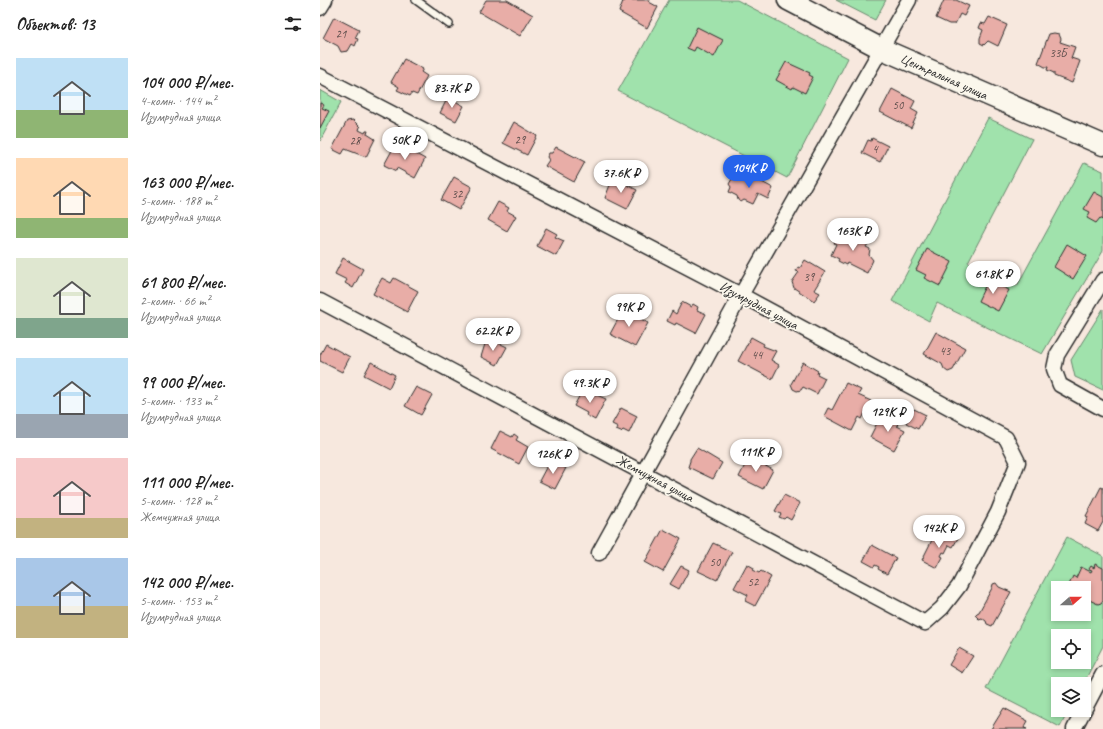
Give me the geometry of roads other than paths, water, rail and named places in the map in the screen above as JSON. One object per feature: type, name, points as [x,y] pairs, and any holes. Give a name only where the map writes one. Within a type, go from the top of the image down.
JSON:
[{"type":"main road","name":"Центральная улица","points":[[788,0],[882,49],[1103,145]]},
{"type":"street","points":[[320,8],[325,0]]},
{"type":"street","points":[[600,553],[742,296],[909,0]]},
{"type":"street","name":"Изумрудная улица","points":[[320,76],[742,296],[1006,438],[1018,462],[998,512],[959,586],[942,608],[926,623]]},
{"type":"street","points":[[1103,280],[1056,355],[1054,369],[1060,385],[1103,409]]},
{"type":"street","name":"Жемчужная улица","points":[[320,301],[926,623]]},
{"type":"street","points":[[1091,697],[1103,674]]},
{"type":"street","points":[[1074,729],[1080,717]]},
{"type":"lane","points":[[416,0],[449,24]]}]
